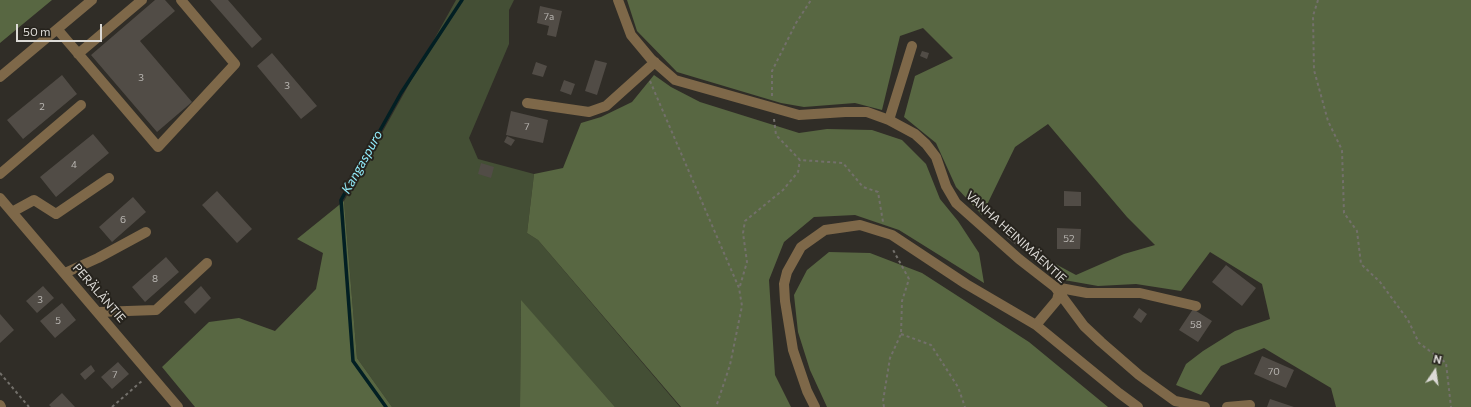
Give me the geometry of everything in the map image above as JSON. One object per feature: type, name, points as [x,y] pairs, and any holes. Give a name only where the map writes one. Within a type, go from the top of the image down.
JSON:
[{"type":"street","points":[[0,77],[92,0]]},
{"type":"street","points":[[78,54],[142,0]]},
{"type":"street","points":[[58,30],[158,147],[235,64],[181,0]]},
{"type":"street","name":"VANHA HEINIMÄENTIE","points":[[618,0],[631,35],[655,62],[675,80],[772,109],[799,115],[867,112],[889,120],[915,134],[926,144],[936,157],[946,186],[956,203],[1057,289],[1084,326],[1139,375],[1175,401],[1205,407]]},
{"type":"street","points":[[889,120],[912,46]]},
{"type":"street","points":[[527,103],[589,112],[606,106],[655,62]]},
{"type":"street","points":[[0,174],[81,105]]},
{"type":"street","points":[[12,212],[34,200],[56,214],[109,178]]},
{"type":"street","name":"PERÄLÄNTIE","points":[[0,198],[99,312],[178,407]]},
{"type":"street","points":[[815,407],[807,391],[793,350],[785,301],[784,284],[787,272],[802,247],[825,230],[860,225],[892,235],[966,284],[1036,325],[1138,407]]},
{"type":"street","points":[[65,273],[98,258],[146,232]]},
{"type":"street","points":[[99,312],[156,310],[206,263]]},
{"type":"street","points":[[1036,325],[1057,300],[1057,289],[1087,293],[1140,293],[1196,306]]},
{"type":"street","points":[[1227,407],[1250,405]]},
{"type":"path","points":[[811,0],[796,22],[772,71],[772,109],[776,135],[800,160],[844,163],[863,186],[878,192],[884,232],[909,279],[902,301],[901,334],[890,358],[883,401],[884,407]]},
{"type":"path","points":[[1318,0],[1313,16],[1314,70],[1328,121],[1342,150],[1344,213],[1356,231],[1361,264],[1380,282],[1408,320],[1419,343],[1446,363],[1451,407]]},
{"type":"path","points":[[645,71],[739,288],[742,306],[730,366],[716,407]]},
{"type":"path","points":[[739,288],[747,262],[743,233],[745,221],[783,190],[798,172],[800,160]]},
{"type":"path","points":[[901,334],[931,345],[958,387],[965,407]]},
{"type":"path","points":[[0,373],[29,407]]},
{"type":"path","points":[[112,407],[149,374]]},
{"type":"green space","points":[[0,0],[52,0],[0,43]]},
{"type":"green space","points":[[456,0],[514,0],[509,10],[509,44],[469,138],[478,159],[534,174],[527,233],[538,240],[680,407],[615,407],[521,301],[520,407],[392,407],[357,358],[344,201]]},
{"type":"green space","points":[[627,0],[1471,0],[1471,407],[1336,407],[1331,388],[1264,348],[1221,366],[1201,395],[1176,385],[1186,364],[1203,351],[1235,331],[1270,319],[1262,284],[1210,252],[1181,291],[1136,284],[1098,286],[1064,280],[1031,251],[1076,275],[1124,254],[1155,245],[1127,217],[1048,124],[1015,147],[982,215],[956,187],[936,143],[904,117],[915,76],[953,58],[923,28],[900,36],[882,110],[855,103],[804,107],[781,103],[677,72],[637,31]]},
{"type":"green space","points":[[654,75],[671,87],[700,102],[799,133],[827,129],[872,130],[902,140],[926,164],[940,199],[958,221],[979,253],[984,283],[899,230],[855,215],[814,217],[784,242],[769,280],[775,375],[791,407],[681,407],[538,240],[527,233],[534,174],[563,168],[581,123],[601,117],[632,102]]},
{"type":"green space","points":[[344,201],[357,358],[392,407],[195,407],[162,367],[209,322],[239,318],[275,331],[316,289],[323,253],[297,239]]},
{"type":"green space","points":[[829,252],[870,253],[922,273],[1029,342],[1108,407],[827,407],[810,370],[798,332],[794,295],[807,270]]},
{"type":"green space","points":[[521,300],[615,407],[520,407]]},
{"type":"building","points":[[155,0],[165,0],[175,11],[140,41],[192,102],[157,132],[91,55]]},
{"type":"building","points":[[210,0],[228,0],[262,39],[252,48]]},
{"type":"building","points":[[540,6],[562,11],[556,37],[547,35],[549,26],[537,23]]},
{"type":"building","points":[[922,51],[929,53],[927,59],[920,56]]},
{"type":"building","points":[[272,53],[317,106],[301,119],[257,66]]},
{"type":"building","points":[[595,60],[607,63],[597,95],[585,91]]},
{"type":"building","points":[[536,62],[547,66],[543,77],[532,74]]},
{"type":"building","points":[[62,75],[77,94],[23,139],[7,120]]},
{"type":"building","points":[[564,80],[575,84],[571,95],[560,91]]},
{"type":"building","points":[[511,111],[548,120],[543,143],[506,135]]},
{"type":"building","points":[[93,134],[109,153],[56,197],[40,177]]},
{"type":"building","points":[[507,136],[515,140],[511,146],[504,142]]},
{"type":"building","points":[[481,163],[494,167],[491,178],[478,174]]},
{"type":"building","points":[[217,191],[252,229],[237,243],[202,205]]},
{"type":"building","points":[[1064,191],[1081,192],[1081,206],[1064,206]]},
{"type":"building","points":[[133,197],[146,212],[112,242],[99,227]]},
{"type":"building","points":[[1057,228],[1081,229],[1080,249],[1057,249]]},
{"type":"building","points":[[1012,231],[1021,237],[1016,245],[1007,238]]},
{"type":"building","points":[[166,257],[179,272],[145,302],[132,287]]},
{"type":"building","points":[[1226,265],[1256,288],[1242,306],[1212,282]]},
{"type":"building","points":[[43,286],[54,298],[37,313],[26,301]]},
{"type":"building","points":[[201,286],[211,298],[195,314],[184,302]]},
{"type":"building","points":[[62,303],[76,320],[55,338],[40,321]]},
{"type":"building","points":[[1139,308],[1147,314],[1141,323],[1133,317]]},
{"type":"building","points":[[1193,309],[1212,321],[1198,342],[1179,330]]},
{"type":"building","points":[[0,314],[14,330],[0,343]]},
{"type":"building","points":[[1262,356],[1294,370],[1286,388],[1254,374]]},
{"type":"building","points":[[118,362],[129,374],[112,389],[101,377]]},
{"type":"building","points":[[91,365],[95,371],[85,380],[80,374]]},
{"type":"building","points":[[62,393],[75,407],[51,407],[49,405]]},
{"type":"building","points":[[1270,399],[1294,407],[1267,407]]},
{"type":"waterway","name":"Kangaspuro","points":[[386,407],[353,361],[341,200],[401,93],[462,0]]}]
